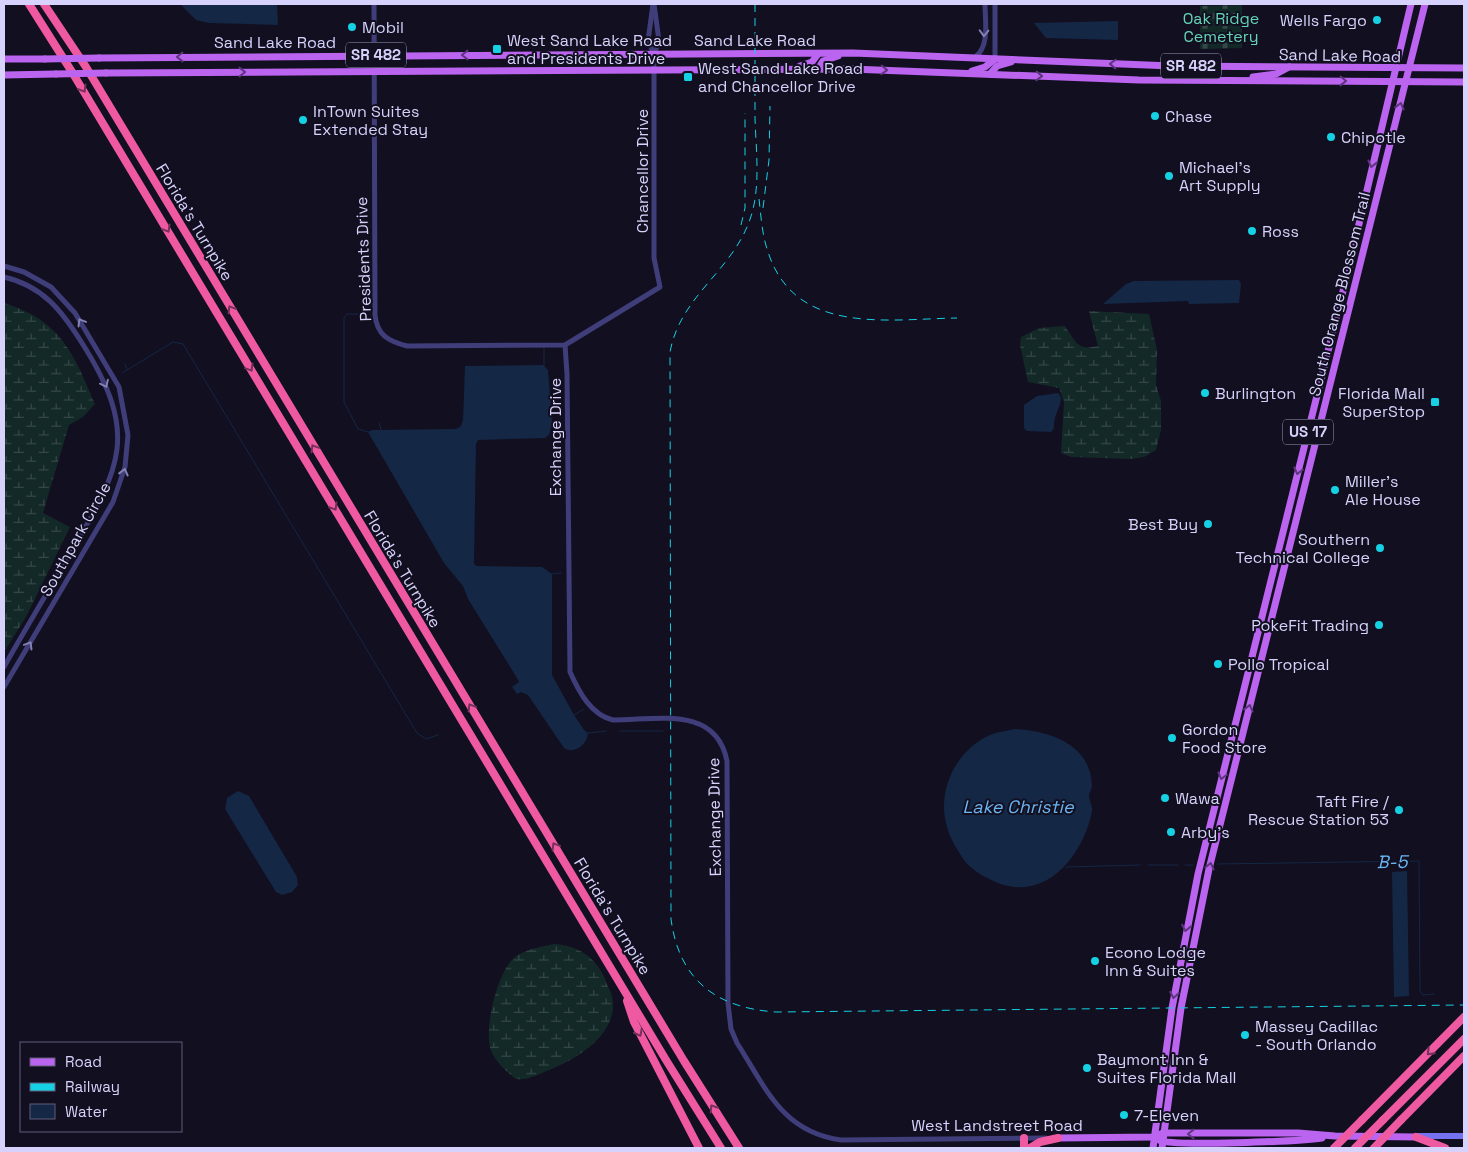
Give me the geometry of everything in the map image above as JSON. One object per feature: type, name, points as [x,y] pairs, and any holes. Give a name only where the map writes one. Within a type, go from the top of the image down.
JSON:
[{"type":"highway","name":"Florida's Turnpike","points":[[29,4],[72,72],[622,987],[721,1148]]},
{"type":"highway","name":"Florida's Turnpike","points":[[44,4],[86,67],[657,1017],[739,1148]]},
{"type":"highway","points":[[622,987],[634,1022],[699,1148]]},
{"type":"highway","points":[[1334,1148],[1464,1017]]},
{"type":"highway","points":[[1356,1148],[1464,1038]]},
{"type":"highway","points":[[1374,1148],[1464,1056]]},
{"type":"highway","points":[[1378,1148],[1401,1120]]},
{"type":"highway","points":[[1416,1136],[1445,1148]]},
{"type":"highway","points":[[1024,1138],[1024,1148]]},
{"type":"highway","points":[[1030,1148],[1040,1142],[1058,1138]]},
{"type":"main road","name":"South Orange Blossom Trail","points":[[1153,1148],[1165,1051],[1183,947],[1205,845],[1348,271],[1411,4]]},
{"type":"main road","name":"South Orange Blossom Trail","points":[[1162,1145],[1188,968],[1215,843],[1425,4]]},
{"type":"main road","name":"Sand Lake Road","points":[[4,60],[374,55],[853,53],[1022,60],[1289,67],[1464,68]]},
{"type":"main road","points":[[818,69],[823,61],[829,58],[853,53]]},
{"type":"main road","points":[[782,69],[812,62],[818,54]]},
{"type":"main road","points":[[954,72],[978,70],[995,59]]},
{"type":"main road","points":[[990,74],[997,66],[1022,60]]},
{"type":"main road","points":[[1224,81],[1276,74],[1289,67]]},
{"type":"main road","name":"Sand Lake Road","points":[[4,74],[373,70],[818,69],[1224,81],[1464,82]]},
{"type":"main road","points":[[1183,947],[1184,960],[1188,968]]},
{"type":"main road","name":"West Landstreet Road","points":[[1058,1138],[1154,1137],[1163,1133],[1464,1136]]},
{"type":"main road","name":"West Landstreet Road","points":[[1162,1145],[1305,1141],[1335,1136]]},
{"type":"main road","points":[[1154,1137],[1162,1145]]},
{"type":"street","name":"Presidents Drive","points":[[374,4],[376,326],[383,336],[393,342],[407,346],[565,345]]},
{"type":"street","name":"Chancellor Drive","points":[[653,4],[648,41],[654,54]]},
{"type":"street","name":"Chancellor Drive","points":[[565,345],[660,287],[654,258],[654,54],[659,41],[653,4]]},
{"type":"street","points":[[974,58],[980,54],[984,44],[986,4]]},
{"type":"street","points":[[995,4],[995,59]]},
{"type":"street","name":"Southpark Circle","points":[[4,266],[24,272],[52,287],[75,313],[118,387],[128,436],[125,467],[113,502],[4,687]]},
{"type":"street","name":"Southpark Circle","points":[[4,277],[20,281],[45,295],[66,318],[109,391],[118,436],[115,465],[104,498],[4,666]]},
{"type":"street","name":"Exchange Drive","points":[[565,345],[567,374],[570,672],[589,706],[603,718],[613,720],[685,719],[710,728],[718,737],[725,750],[727,761],[728,1003],[731,1029],[737,1042],[786,1117],[812,1133],[841,1140]]},
{"type":"street","name":"West Landstreet Road","points":[[841,1140],[1058,1138]]},
{"type":"green space","name":"Oak Ridge Cemetery","points":[[1242,5],[1242,48],[1200,49],[1200,6]]},
{"type":"green space","points":[[4,303],[23,310],[39,319],[63,341],[80,369],[95,404],[83,417],[69,425],[43,513],[70,527],[26,617],[4,652]]},
{"type":"green space","points":[[1089,311],[1149,314],[1157,350],[1156,385],[1161,401],[1161,430],[1156,450],[1144,457],[1131,459],[1071,457],[1061,453],[1064,402],[1059,388],[1028,382],[1020,345],[1021,337],[1039,328],[1065,326],[1075,341],[1081,346],[1098,346]]},
{"type":"green space","points":[[554,944],[578,950],[596,964],[611,993],[613,1007],[610,1020],[595,1042],[573,1059],[533,1077],[516,1079],[497,1060],[489,1044],[490,1018],[497,989],[508,965],[514,958],[528,950]]},
{"type":"water","points":[[180,4],[277,4],[278,25],[209,23],[196,20]]},
{"type":"water","points":[[1118,21],[1118,40],[1046,38],[1034,23]]},
{"type":"water","points":[[1239,280],[1241,284],[1239,303],[1189,304],[1188,301],[1103,304],[1126,284],[1134,281]]},
{"type":"water","points":[[543,365],[548,370],[552,423],[549,435],[545,438],[478,440],[476,444],[474,563],[476,566],[542,567],[552,574],[552,675],[574,715],[588,733],[586,741],[580,747],[572,750],[564,748],[528,695],[521,692],[517,694],[512,687],[519,682],[517,678],[468,599],[463,586],[444,563],[368,432],[372,430],[456,429],[461,426],[463,420],[465,366]]},
{"type":"water","points":[[1058,393],[1061,401],[1055,418],[1054,428],[1051,432],[1027,431],[1024,428],[1024,405],[1037,396]]},
{"type":"water","name":"Lake Christie","points":[[1015,729],[1042,733],[1066,742],[1084,759],[1090,771],[1092,785],[1089,796],[1092,809],[1088,827],[1072,858],[1047,880],[1032,886],[1016,887],[989,879],[967,864],[950,836],[944,813],[947,786],[952,773],[967,751],[990,735]]},
{"type":"water","points":[[238,791],[249,796],[297,877],[298,885],[292,892],[282,895],[276,892],[225,809],[227,798]]},
{"type":"water","points":[[1407,871],[1409,996],[1394,997],[1392,872]]},
{"type":"waterway","points":[[366,314],[347,314],[344,318],[344,402],[358,429],[368,432]]},
{"type":"waterway","points":[[122,373],[173,342],[183,344],[417,733],[426,739],[438,735]]},
{"type":"waterway","points":[[544,348],[544,366]]},
{"type":"waterway","points":[[125,364],[127,370]]},
{"type":"waterway","points":[[379,423],[381,429]]},
{"type":"waterway","points":[[552,574],[561,573]]},
{"type":"waterway","points":[[574,715],[584,709]]},
{"type":"waterway","points":[[588,733],[606,731]]},
{"type":"waterway","points":[[620,731],[663,731]]},
{"type":"waterway","name":"B-5","points":[[1218,864],[1419,861],[1420,991],[1423,995],[1434,994]]},
{"type":"waterway","name":"B-5","points":[[1066,867],[1140,865]]},
{"type":"waterway","name":"B-5","points":[[1148,865],[1178,865]]},
{"type":"waterway","name":"B-5","points":[[1185,865],[1193,865]]},
{"type":"railway","points":[[755,4],[757,173],[752,214],[738,244],[728,259],[683,316],[675,333],[670,352],[671,919],[675,940],[682,959],[692,974],[704,987],[719,997],[735,1004],[776,1012],[1464,1005]]},
{"type":"railway","points":[[763,208],[769,160],[770,106]]},
{"type":"railway","points":[[741,225],[745,208],[745,113]]},
{"type":"railway","points":[[759,199],[763,232],[768,252],[781,279],[799,298],[821,310],[847,317],[874,320],[957,318]]},
{"type":"place","name":"Wells Fargo","points":[[1377,20]]},
{"type":"place","name":"Mobil","points":[[352,27]]},
{"type":"place","name":"West Sand Lake Road and Presidents Drive","points":[[497,49]]},
{"type":"place","name":"West Sand Lake Road and Chancellor Drive","points":[[688,77]]},
{"type":"place","name":"Chase","points":[[1155,116]]},
{"type":"place","name":"InTown Suites Extended Stay","points":[[303,120]]},
{"type":"place","name":"Chipotle","points":[[1331,137]]},
{"type":"place","name":"Michael's Art Supply","points":[[1169,176]]},
{"type":"place","name":"Ross","points":[[1252,231]]},
{"type":"place","name":"Burlington","points":[[1205,393]]},
{"type":"place","name":"Florida Mall SuperStop","points":[[1435,402]]},
{"type":"place","name":"Miller's Ale House","points":[[1335,490]]},
{"type":"place","name":"Best Buy","points":[[1208,524]]},
{"type":"place","name":"Southern Technical College","points":[[1380,548]]},
{"type":"place","name":"PokeFit Trading","points":[[1379,625]]},
{"type":"place","name":"Pollo Tropical","points":[[1218,664]]},
{"type":"place","name":"Gordon Food Store","points":[[1172,738]]},
{"type":"place","name":"Wawa","points":[[1165,798]]},
{"type":"place","name":"Taft Fire / Rescue Station 53","points":[[1399,810]]},
{"type":"place","name":"Arby's","points":[[1171,832]]},
{"type":"place","name":"Econo Lodge Inn & Suites","points":[[1095,961]]},
{"type":"place","name":"Massey Cadillac - South Orlando","points":[[1245,1035]]},
{"type":"place","name":"Baymont Inn & Suites Florida Mall","points":[[1087,1068]]},
{"type":"place","name":"7-Eleven","points":[[1124,1115]]}]
